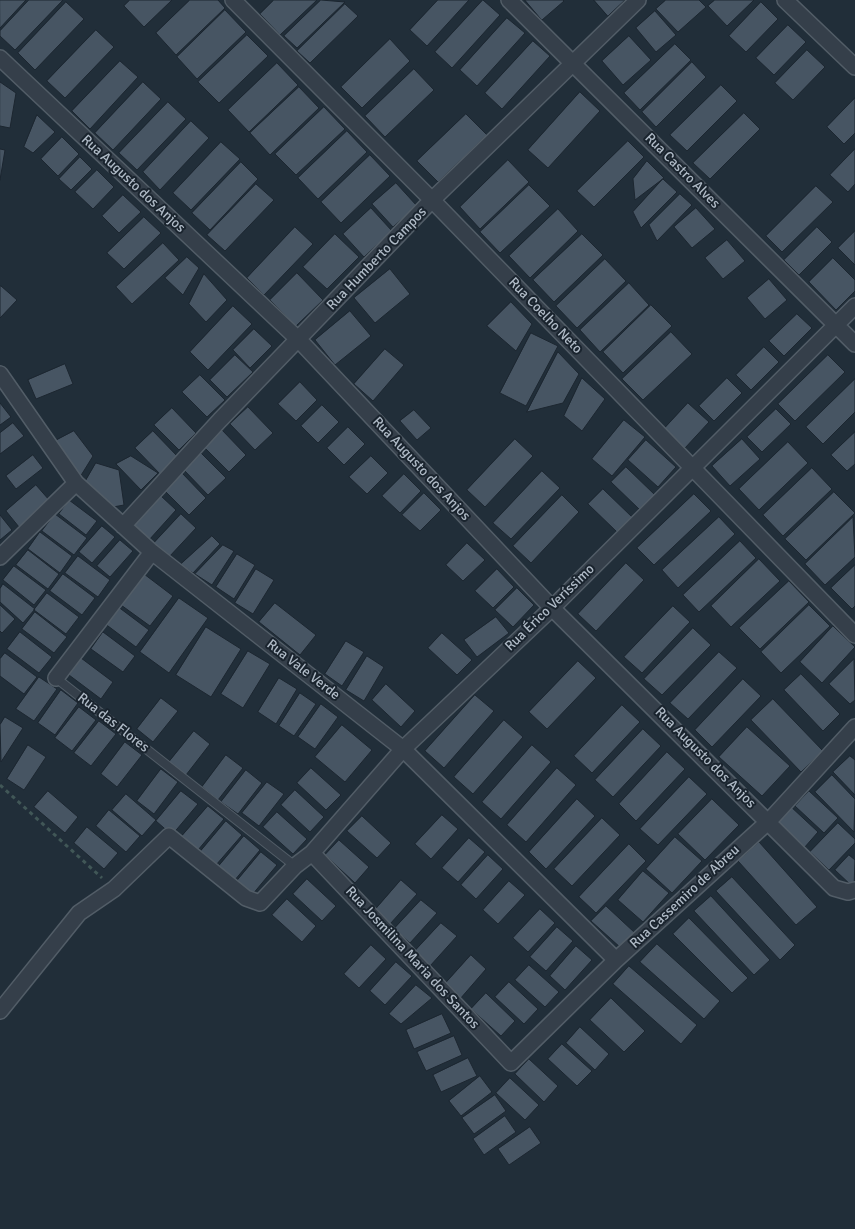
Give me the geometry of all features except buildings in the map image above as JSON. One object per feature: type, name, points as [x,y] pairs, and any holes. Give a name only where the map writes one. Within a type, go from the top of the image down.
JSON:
[{"type":"street","name":"Rua Coelho Neto","points":[[233,0],[432,200],[855,634]]},
{"type":"street","name":"Rua Castro Alves","points":[[509,0],[855,344]]},
{"type":"street","name":"Rua Humberto Campos","points":[[124,526],[220,420],[432,200],[638,0]]},
{"type":"street","points":[[785,0],[855,67]]},
{"type":"street","name":"Rua Augusto dos Anjos","points":[[0,58],[299,340],[552,608],[769,821],[834,888],[848,892],[855,890]]},
{"type":"street","name":"Rua Érico Veríssimo","points":[[114,889],[169,836],[246,898],[260,903],[295,866],[312,853],[402,749],[552,608],[855,306]]},
{"type":"street","name":"Rua Vale Verde","points":[[0,374],[76,483],[152,552],[402,749],[616,960]]},
{"type":"street","points":[[0,557],[76,483]]},
{"type":"street","name":"Rua das Flores","points":[[56,678],[152,552]]},
{"type":"street","name":"Rua Cassemiro de Abreu","points":[[511,1063],[616,960],[769,821],[855,727]]},
{"type":"street","name":"Rua Josmilina Maria dos Santos","points":[[312,853],[511,1063]]},
{"type":"street","points":[[0,1011],[79,913],[114,889]]},
{"type":"lane","name":"Rua das Flores","points":[[56,678],[295,866]]},
{"type":"path","points":[[0,785],[114,889]]}]
